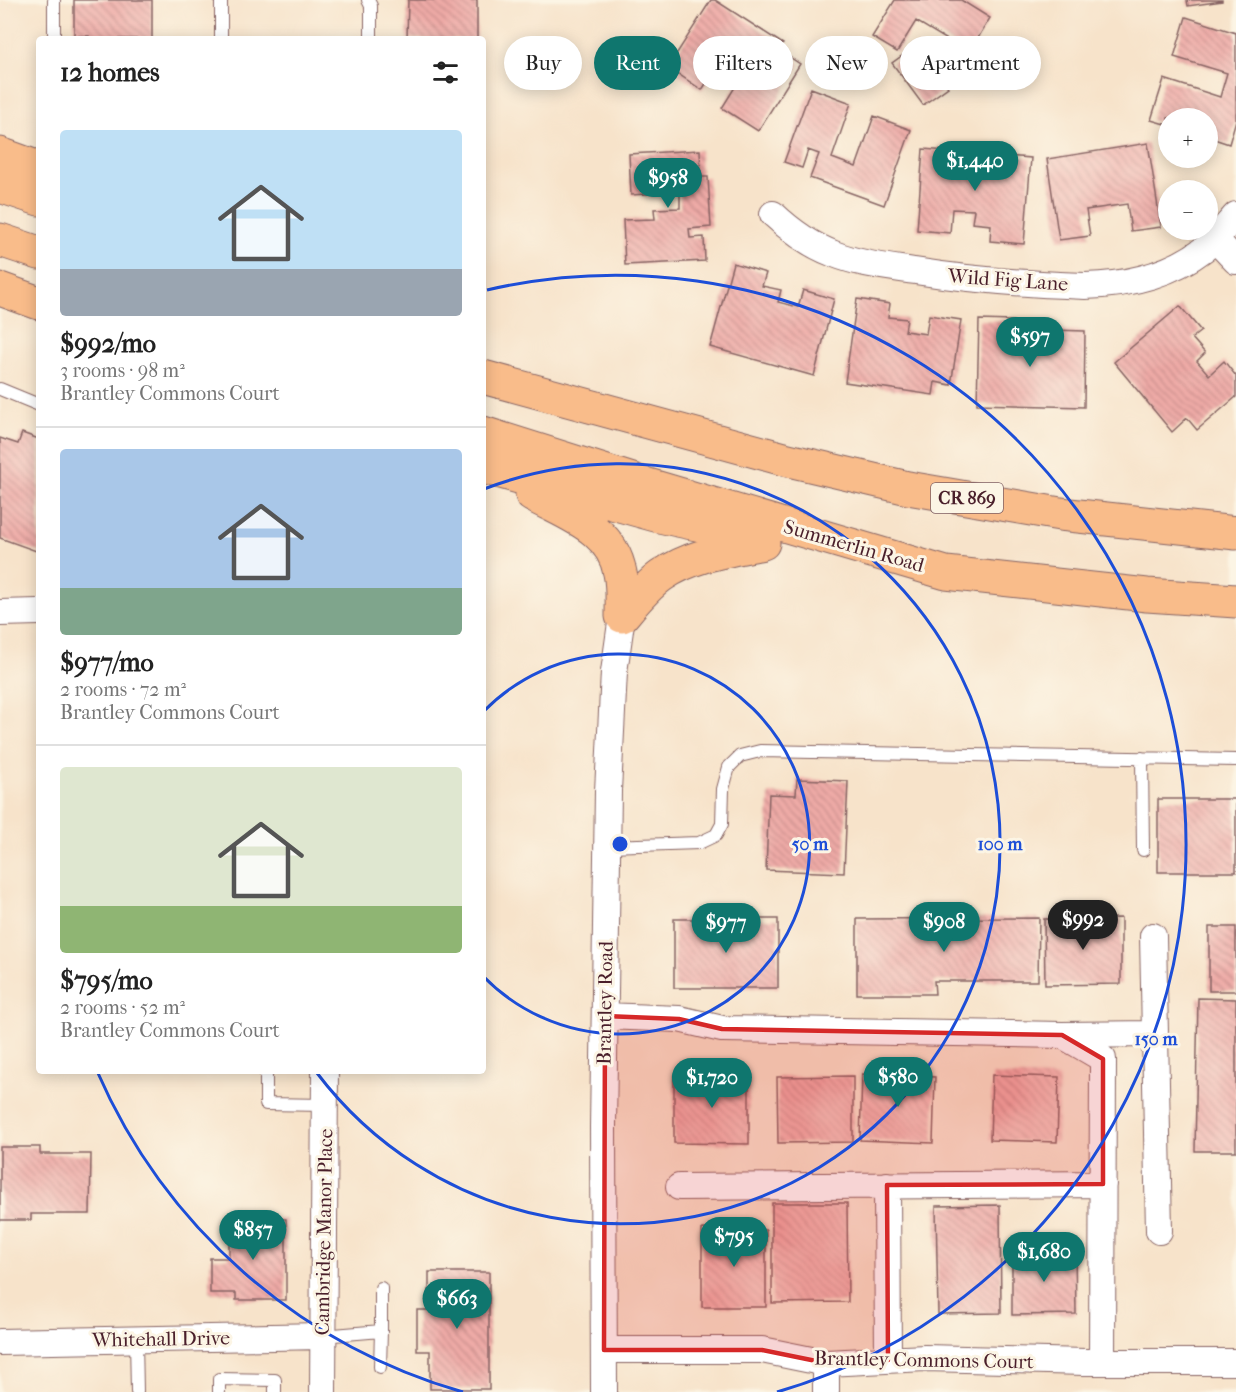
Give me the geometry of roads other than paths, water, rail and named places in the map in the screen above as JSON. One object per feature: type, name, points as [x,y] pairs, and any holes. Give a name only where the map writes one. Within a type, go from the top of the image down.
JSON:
[{"type":"main road","points":[[0,154],[36,167]]},
{"type":"main road","points":[[0,186],[36,198]]},
{"type":"main road","points":[[0,240],[36,252]]},
{"type":"main road","points":[[0,289],[36,302]]},
{"type":"main road","points":[[486,363],[532,381],[703,437]]},
{"type":"main road","name":"CR 869","points":[[486,377],[784,459],[908,488],[1060,514],[1236,533]]},
{"type":"main road","name":"Summerlin Road","points":[[486,434],[946,573],[1147,595],[1236,601]]},
{"type":"main road","points":[[486,469],[659,516],[946,573]]},
{"type":"main road","points":[[486,470],[595,530],[607,540],[614,550],[621,574],[622,615]]},
{"type":"main road","points":[[622,615],[648,587],[662,575],[679,566],[698,557],[772,540]]},
{"type":"street","name":"Wild Fig Lane","points":[[773,214],[805,240],[834,254],[856,261],[934,274],[1031,284],[1104,285],[1139,280],[1174,267],[1214,240]]},
{"type":"street","name":"Wild Fig Lane","points":[[1218,236],[1236,215]]},
{"type":"street","points":[[1216,240],[1236,261]]},
{"type":"street","points":[[0,613],[36,612]]},
{"type":"street","name":"Brantley Road","points":[[604,1392],[608,846],[614,672],[622,615]]},
{"type":"street","points":[[1153,936],[1159,1231]]},
{"type":"street","points":[[605,1016],[680,1018],[722,1029],[1062,1035],[1155,1034]]},
{"type":"street","points":[[1062,1035],[1103,1059],[1102,1362]]},
{"type":"street","name":"Cambridge Manor Place","points":[[323,1392],[325,1074]]},
{"type":"street","points":[[679,1187],[1103,1184]]},
{"type":"street","points":[[887,1185],[888,1360]]},
{"type":"street","name":"Whitehall Drive","points":[[0,1342],[322,1336]]},
{"type":"street","name":"Brantley Commons Court","points":[[604,1350],[762,1350],[826,1363],[925,1358],[1236,1362]]},
{"type":"street","points":[[826,1363],[826,1392]]},
{"type":"lane","points":[[54,0],[54,36]]},
{"type":"lane","points":[[221,0],[221,36]]},
{"type":"lane","points":[[368,0],[371,6],[371,36]]},
{"type":"lane","points":[[0,390],[36,404]]},
{"type":"lane","points":[[608,846],[699,843],[716,835],[722,824],[723,789],[729,767],[740,756],[760,751],[1236,760]]},
{"type":"lane","points":[[1142,758],[1143,850]]},
{"type":"lane","points":[[266,1074],[266,1104],[325,1105]]},
{"type":"lane","points":[[380,1366],[381,1288]]},
{"type":"lane","points":[[322,1336],[381,1331]]},
{"type":"lane","points":[[136,1339],[137,1392]]},
{"type":"lane","points":[[219,1392],[219,1379],[275,1380],[275,1392]]}]
